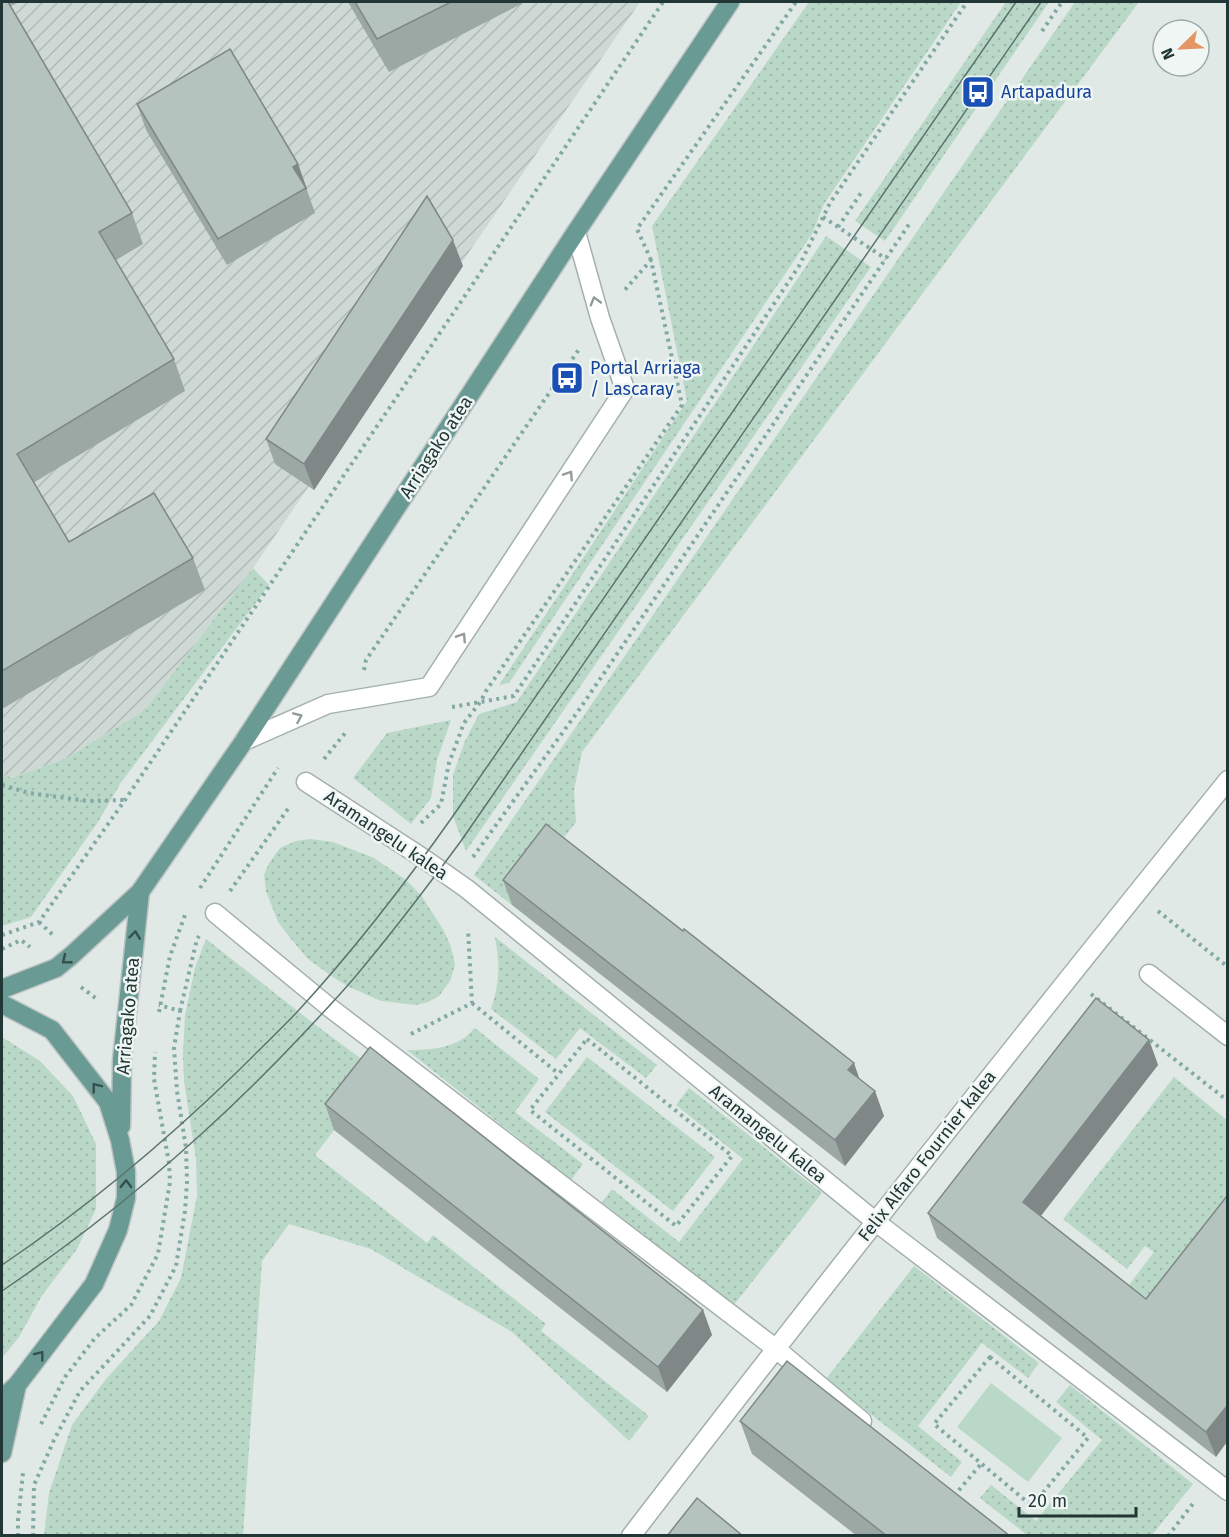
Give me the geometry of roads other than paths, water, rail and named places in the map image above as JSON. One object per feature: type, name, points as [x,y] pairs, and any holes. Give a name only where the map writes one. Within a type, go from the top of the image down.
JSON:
[{"type":"main road","name":"Arriagako atea","points":[[2,989],[56,968],[140,892],[244,741],[576,232],[730,2]]},
{"type":"main road","name":"Arriagako atea","points":[[120,1140],[122,1060],[140,892]]},
{"type":"main road","points":[[2,1004],[52,1030],[108,1102],[120,1140],[126,1172],[126,1198],[117,1230],[94,1284],[17,1385],[2,1399]]},
{"type":"main road","points":[[2,1453],[17,1385]]},
{"type":"street","points":[[244,741],[328,704],[429,687],[626,389],[600,318],[576,232]]},
{"type":"street","name":"Felix Alfaro Fournier kalea","points":[[631,1536],[775,1348],[1227,780]]},
{"type":"street","name":"Aramangelu kalea","points":[[306,782],[423,858],[466,889],[876,1222],[1227,1491]]},
{"type":"street","points":[[215,913],[328,1006],[775,1348],[873,1430]]},
{"type":"street","points":[[1149,974],[1227,1036]]},
{"type":"tram line","points":[[2,1265],[94,1198],[181,1124],[290,1019],[359,940],[453,816],[1016,2]]},
{"type":"tram line","points":[[2,1291],[121,1203],[197,1138],[303,1034],[382,944],[461,841],[1041,2]]},
{"type":"place","name":"Artapadura","points":[[978,92]]},
{"type":"place","name":"Portal Arriaga / Lascaray","points":[[567,378]]}]
